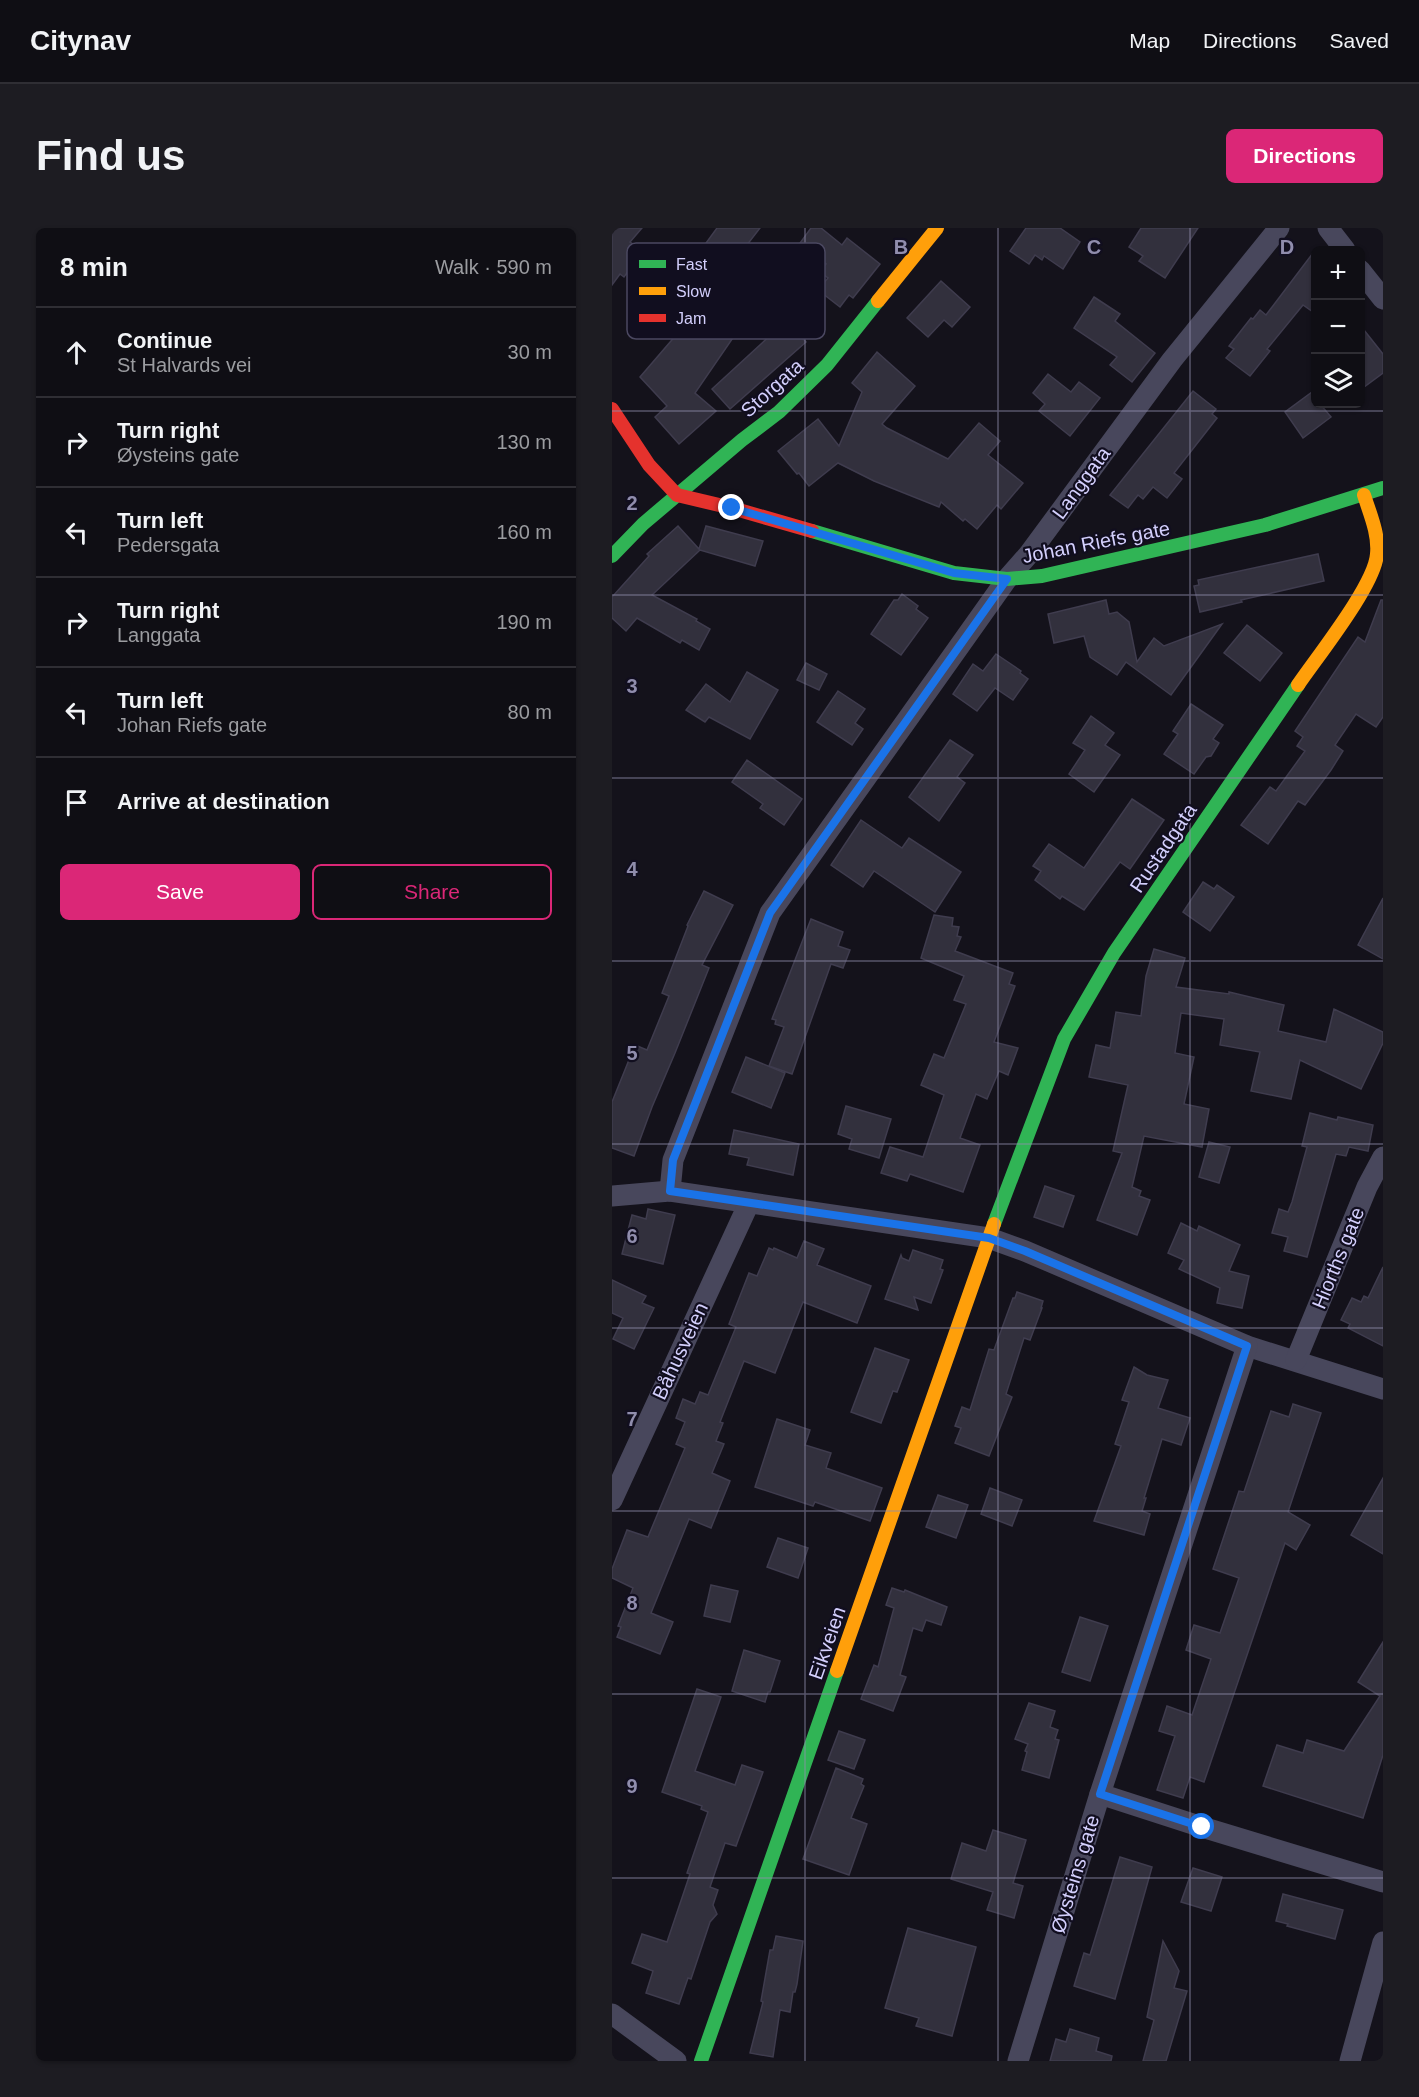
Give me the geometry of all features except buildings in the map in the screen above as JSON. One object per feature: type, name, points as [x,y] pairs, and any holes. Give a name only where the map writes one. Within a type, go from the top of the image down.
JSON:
[{"type":"street","name":"Storgata","points":[[612,556],[643,524],[779,411],[827,364],[937,228]]},
{"type":"street","name":"Langgata","points":[[670,1191],[673,1160],[770,913],[1007,579],[1029,554],[1172,360],[1279,228]]},
{"type":"street","points":[[1328,228],[1342,246]]},
{"type":"street","points":[[1365,276],[1383,299]]},
{"type":"street","points":[[612,409],[649,465],[677,495]]},
{"type":"street","name":"Johan Riefs gate","points":[[677,495],[732,508],[954,573],[1007,579],[1042,576],[1144,555],[1264,525],[1383,488]]},
{"type":"street","name":"Rustadgata","points":[[989,1238],[1064,1039],[1114,953],[1361,593],[1376,565],[1378,554],[1376,534],[1364,495]]},
{"type":"street","name":"Hiorths gate","points":[[1296,1360],[1367,1187],[1383,1156]]},
{"type":"street","points":[[612,1196],[670,1191],[989,1238],[1025,1251],[1247,1346],[1383,1389]]},
{"type":"street","name":"Båhusveien","points":[[612,1500],[749,1203]]},
{"type":"street","name":"Eikveien","points":[[701,2061],[989,1238]]},
{"type":"street","name":"Øysteins gate","points":[[1018,2061],[1100,1794],[1247,1346]]},
{"type":"street","points":[[1100,1794],[1383,1881]]},
{"type":"street","points":[[1350,2061],[1383,1942]]},
{"type":"street","points":[[612,2014],[676,2061]]},
{"type":"traffic: fast","points":[[612,556],[643,524],[742,440],[779,412],[827,365],[878,301]]},
{"type":"traffic: fast","points":[[812,531],[954,573],[1007,579],[1042,576],[1265,525],[1383,488]]},
{"type":"traffic: fast","points":[[994,1224],[1064,1039],[1114,953],[1298,685]]},
{"type":"traffic: fast","points":[[701,2061],[837,1671]]},
{"type":"traffic: slow","points":[[878,301],[937,228]]},
{"type":"traffic: slow","points":[[1298,685],[1356,602],[1374,567],[1377,539],[1364,495]]},
{"type":"traffic: slow","points":[[837,1671],[994,1224]]},
{"type":"traffic: jam","points":[[612,409],[649,465],[677,495],[812,531]]},
{"type":"route","points":[[732,508],[954,573],[1007,579],[770,913],[673,1160],[670,1191],[989,1238],[1025,1251],[1247,1346],[1100,1794],[1202,1827]]}]
